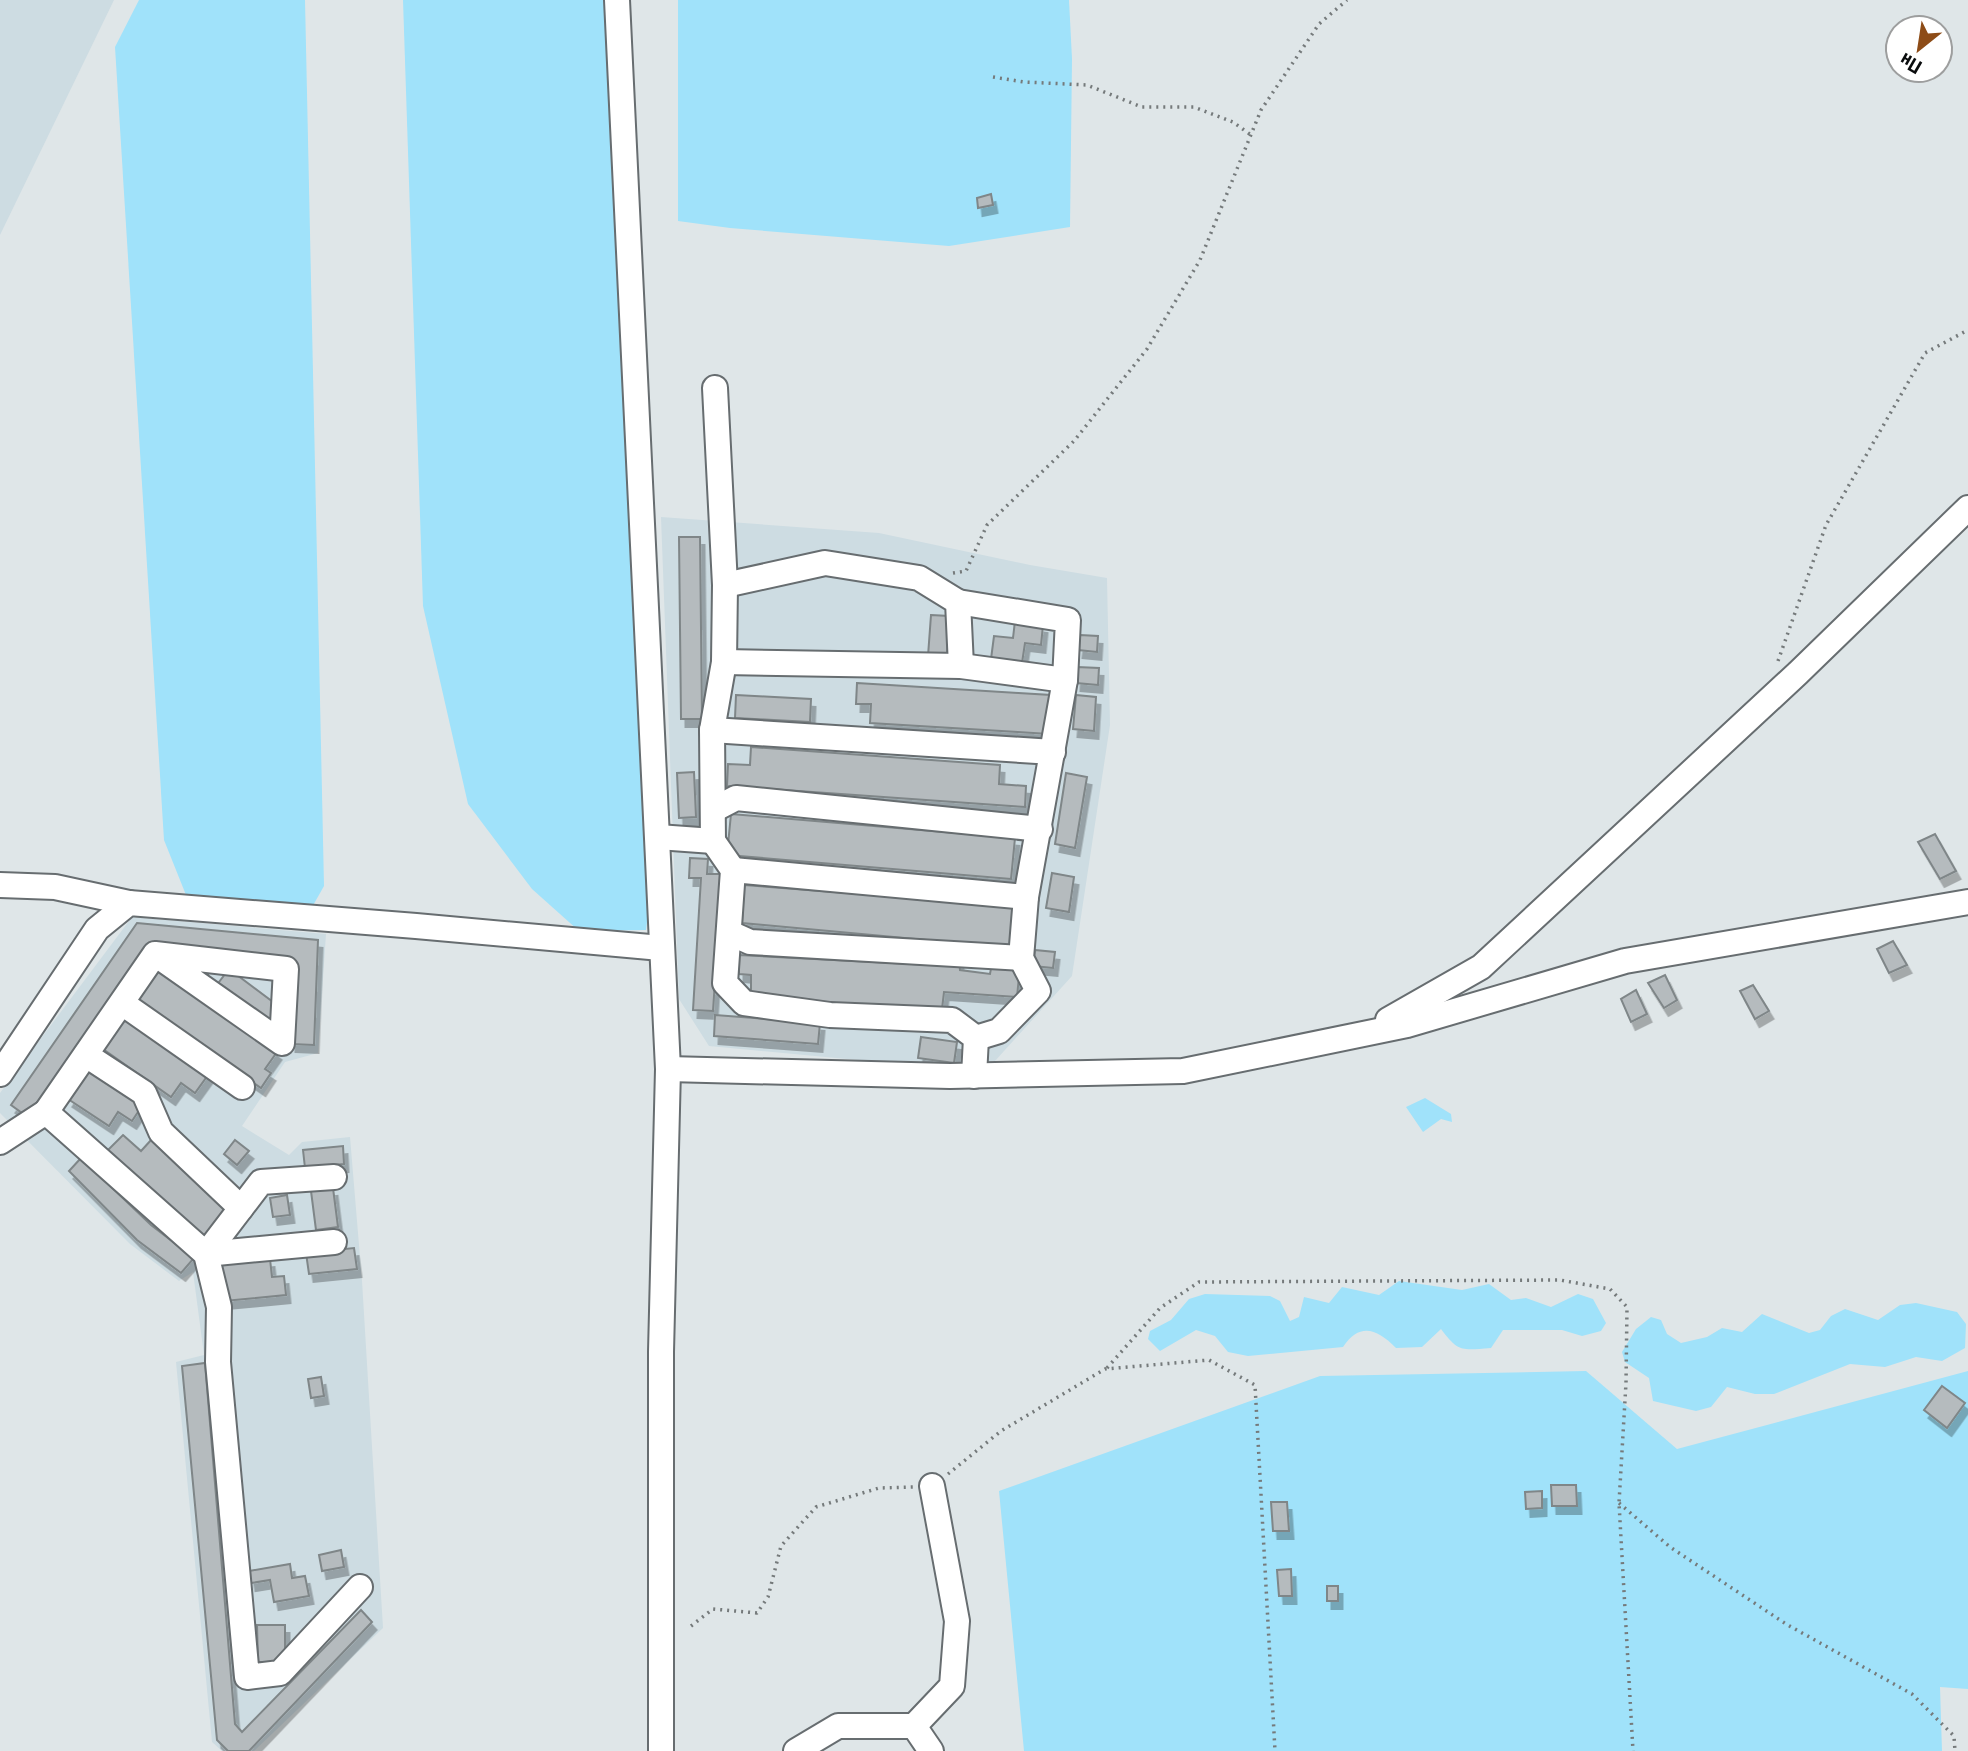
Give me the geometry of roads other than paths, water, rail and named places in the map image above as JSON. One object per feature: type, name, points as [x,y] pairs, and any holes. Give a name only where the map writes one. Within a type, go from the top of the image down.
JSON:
[{"type":"street","points":[[617,0],[668,1069],[661,1352],[661,1751]]},
{"type":"street","points":[[715,388],[725,585],[724,662],[712,730],[713,841],[733,870],[725,983],[744,1003],[830,1015],[952,1020],[976,1038]]},
{"type":"street","points":[[1363,1034],[1481,967],[1798,673],[1968,508]]},
{"type":"street","points":[[725,585],[825,564],[919,578],[958,602],[1068,620],[1065,680],[1026,897],[1021,958],[1038,991],[999,1031],[976,1038]]},
{"type":"street","points":[[958,602],[961,666]]},
{"type":"street","points":[[724,662],[961,666],[1065,680]]},
{"type":"street","points":[[712,730],[1053,752]]},
{"type":"street","points":[[713,810],[736,799],[1040,829]]},
{"type":"street","points":[[659,837],[713,841]]},
{"type":"street","points":[[733,870],[1026,897]]},
{"type":"street","points":[[0,885],[55,887],[129,904],[661,948]]},
{"type":"street","points":[[668,1069],[974,1076],[1183,1071],[1407,1025],[1625,961],[1968,902]]},
{"type":"street","points":[[0,1074],[97,929],[129,904]]},
{"type":"street","points":[[730,933],[750,942],[1021,958]]},
{"type":"street","points":[[155,954],[286,969],[282,1043],[261,1028],[155,954]]},
{"type":"street","points":[[0,1142],[46,1112],[155,954]]},
{"type":"street","points":[[121,1003],[242,1087]]},
{"type":"street","points":[[974,1076],[976,1038]]},
{"type":"street","points":[[86,1055],[144,1093],[161,1132],[241,1208]]},
{"type":"street","points":[[46,1112],[206,1254],[219,1307],[218,1362],[247,1677],[280,1672],[360,1587]]},
{"type":"street","points":[[206,1254],[261,1182],[334,1177]]},
{"type":"street","points":[[206,1254],[334,1242]]},
{"type":"street","points":[[796,1751],[838,1726],[914,1726],[952,1686],[957,1622],[932,1486]]},
{"type":"street","points":[[914,1726],[931,1751]]}]
